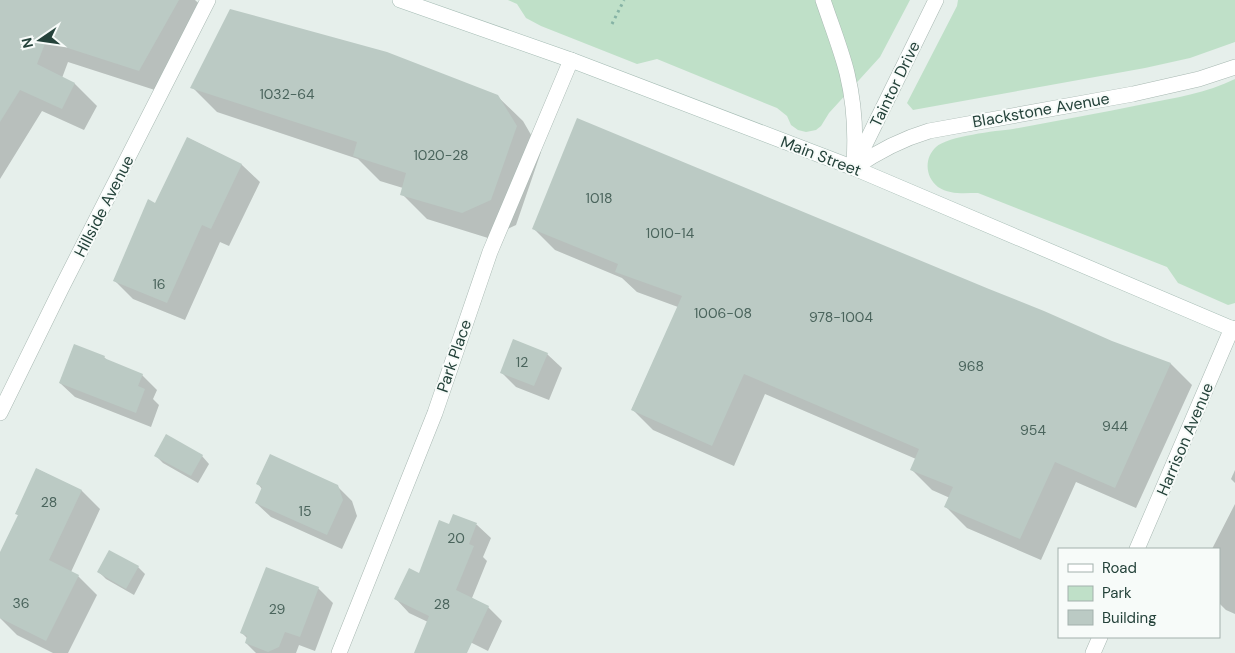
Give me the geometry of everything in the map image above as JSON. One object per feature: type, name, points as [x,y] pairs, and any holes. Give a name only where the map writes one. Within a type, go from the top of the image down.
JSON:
[{"type":"street","name":"Hillside Avenue","points":[[0,413],[208,0]]},
{"type":"street","name":"Main Street","points":[[400,0],[571,60],[854,168],[1234,329]]},
{"type":"street","points":[[823,0],[847,74],[855,129],[854,168]]},
{"type":"street","name":"Taintor Drive","points":[[854,168],[936,0]]},
{"type":"street","name":"Park Place","points":[[338,653],[434,413],[490,252],[571,60]]},
{"type":"street","name":"Blackstone Avenue","points":[[854,168],[888,147],[929,131],[1133,94],[1199,79],[1235,68]]},
{"type":"street","name":"Harrison Avenue","points":[[1137,548],[1234,329]]},
{"type":"street","points":[[1093,653],[1100,638]]},
{"type":"path","points":[[612,24],[624,0]]},
{"type":"green space","points":[[508,0],[910,0],[880,57],[829,113],[821,126],[816,130],[806,132],[798,130],[791,125],[787,116],[777,108],[657,59],[637,64],[541,26],[526,18],[517,4]]},
{"type":"green space","points":[[958,0],[1235,0],[1235,42],[1190,58],[1145,68],[913,110],[907,103],[957,6]]},
{"type":"green space","points":[[1235,79],[1235,303],[1228,305],[1178,283],[1167,267],[978,193],[957,193],[943,190],[934,183],[928,173],[929,156],[932,151],[942,143],[951,140],[1179,97],[1213,88]]},
{"type":"building","points":[[0,0],[179,0],[139,71],[46,41],[37,64],[75,83],[62,109],[20,90],[0,122]]},
{"type":"building","points":[[230,9],[387,52],[498,95],[517,126],[491,200],[462,213],[400,195],[406,173],[353,156],[357,142],[190,88]]},
{"type":"building","points":[[577,118],[1044,311],[1112,341],[1171,363],[1115,488],[1055,462],[1020,539],[944,507],[953,487],[910,470],[919,449],[744,374],[712,446],[631,410],[682,296],[615,272],[618,264],[532,229]]},
{"type":"building","points":[[187,137],[242,164],[211,229],[202,225],[167,303],[113,281],[148,199],[155,203]]},
{"type":"building","points":[[513,339],[548,353],[534,386],[500,373]]},
{"type":"building","points":[[74,344],[143,374],[138,386],[145,389],[136,413],[59,383]]},
{"type":"building","points":[[166,434],[203,455],[191,476],[154,456]]},
{"type":"building","points":[[270,454],[338,485],[343,500],[327,535],[255,503],[262,487],[256,484]]},
{"type":"building","points":[[36,468],[82,490],[49,560],[79,575],[46,641],[0,618],[0,552],[18,515],[15,514]]},
{"type":"building","points":[[453,514],[477,523],[469,544],[474,546],[456,590],[489,606],[467,653],[414,653],[429,616],[394,599],[409,568],[419,573],[439,520],[449,524]]},
{"type":"building","points":[[109,550],[139,566],[126,589],[97,572]]},
{"type":"building","points":[[266,567],[319,587],[300,637],[285,632],[279,647],[268,652],[245,643],[247,636],[240,633]]}]
